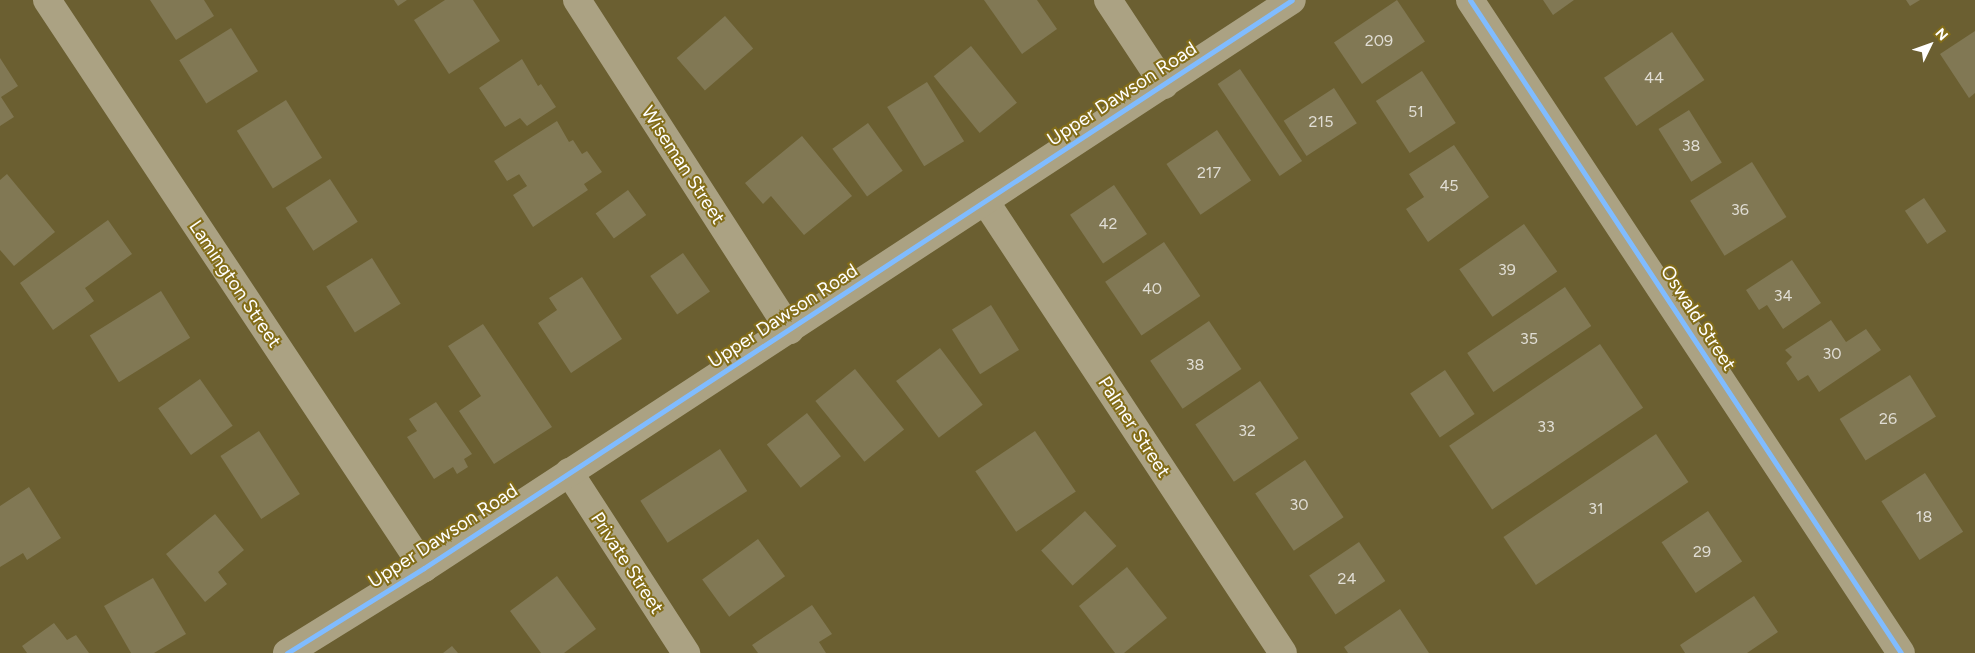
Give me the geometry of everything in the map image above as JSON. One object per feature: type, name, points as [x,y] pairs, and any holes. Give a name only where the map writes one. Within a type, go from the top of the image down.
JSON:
[{"type":"street","name":"Lamington Street","points":[[47,0],[424,568]]},
{"type":"street","name":"Wiseman Street","points":[[577,0],[790,330]]},
{"type":"street","points":[[1108,0],[1164,85]]},
{"type":"street","name":"Upper Dawson Road","points":[[287,653],[316,646],[424,568],[569,472],[790,330],[1292,0]]},
{"type":"street","name":"Oswald Street","points":[[1470,0],[1900,653]]},
{"type":"street","name":"Palmer Street","points":[[985,201],[1283,653]]},
{"type":"street","name":"Private Street","points":[[569,472],[686,653]]},
{"type":"building","points":[[150,0],[204,0],[214,16],[176,40]]},
{"type":"building","points":[[394,0],[407,0],[398,6]]},
{"type":"building","points":[[445,0],[473,0],[500,41],[449,74],[414,20]]},
{"type":"building","points":[[984,0],[1037,0],[1057,29],[1022,54]]},
{"type":"building","points":[[1397,0],[1425,41],[1362,84],[1334,42]]},
{"type":"building","points":[[1543,0],[1574,0],[1553,15]]},
{"type":"building","points":[[1906,0],[1920,0],[1910,6]]},
{"type":"building","points":[[725,16],[753,48],[705,90],[677,58]]},
{"type":"building","points":[[231,28],[258,71],[206,104],[179,60]]},
{"type":"building","points":[[1975,31],[1975,93],[1969,98],[1940,54]]},
{"type":"building","points":[[1672,32],[1704,80],[1636,126],[1604,78]]},
{"type":"building","points":[[971,46],[1017,103],[980,133],[934,76]]},
{"type":"building","points":[[0,58],[18,86],[1,97],[14,117],[0,126]]},
{"type":"building","points":[[522,59],[538,86],[541,84],[556,107],[527,126],[520,118],[505,127],[479,88]]},
{"type":"building","points":[[1240,69],[1302,161],[1280,176],[1218,84]]},
{"type":"building","points":[[1422,71],[1456,123],[1410,153],[1376,101]]},
{"type":"building","points":[[927,82],[964,141],[924,166],[887,107]]},
{"type":"building","points":[[1334,88],[1357,123],[1307,156],[1284,121]]},
{"type":"building","points":[[286,100],[322,158],[273,188],[237,131]]},
{"type":"building","points":[[1689,110],[1722,163],[1691,182],[1658,129]]},
{"type":"building","points":[[557,121],[569,142],[573,140],[582,154],[587,151],[602,172],[584,184],[588,190],[533,227],[513,195],[527,186],[519,174],[507,181],[494,161]]},
{"type":"building","points":[[868,123],[903,171],[867,197],[832,149]]},
{"type":"building","points":[[1217,130],[1251,181],[1201,215],[1166,164]]},
{"type":"building","points":[[802,136],[852,196],[804,235],[771,196],[763,204],[745,183]]},
{"type":"building","points":[[1454,145],[1489,197],[1428,242],[1406,209],[1424,197],[1409,174]]},
{"type":"building","points":[[1752,162],[1786,217],[1725,256],[1690,201]]},
{"type":"building","points":[[7,174],[55,232],[14,266],[0,250],[0,180]]},
{"type":"building","points":[[330,179],[358,222],[313,251],[286,208]]},
{"type":"building","points":[[1114,185],[1147,234],[1103,264],[1070,215]]},
{"type":"building","points":[[628,190],[646,215],[614,239],[596,214]]},
{"type":"building","points":[[1924,198],[1946,231],[1927,244],[1905,211]]},
{"type":"building","points":[[108,220],[132,254],[85,288],[94,301],[53,330],[20,283]]},
{"type":"building","points":[[1524,224],[1557,272],[1493,317],[1459,269]]},
{"type":"building","points":[[1164,242],[1200,296],[1141,336],[1105,282]]},
{"type":"building","points":[[683,253],[710,292],[677,314],[650,276]]},
{"type":"building","points":[[372,258],[401,304],[355,332],[326,287]]},
{"type":"building","points":[[1792,260],[1821,303],[1783,329],[1767,305],[1759,310],[1746,290]]},
{"type":"building","points":[[582,277],[622,339],[571,373],[538,323],[557,310],[549,298]]},
{"type":"building","points":[[1565,287],[1591,326],[1493,392],[1467,353]]},
{"type":"building","points":[[161,291],[190,338],[119,382],[90,336]]},
{"type":"building","points":[[991,305],[1019,350],[980,374],[952,329]]},
{"type":"building","points":[[1831,320],[1846,342],[1866,329],[1881,350],[1819,392],[1808,375],[1798,381],[1786,363],[1792,357],[1785,350]]},
{"type":"building","points":[[1209,321],[1241,369],[1183,409],[1150,361]]},
{"type":"building","points":[[483,324],[552,427],[494,464],[459,411],[481,396],[448,346]]},
{"type":"building","points":[[1600,344],[1643,408],[1492,510],[1449,446]]},
{"type":"building","points":[[940,348],[983,405],[939,438],[896,381]]},
{"type":"building","points":[[855,369],[904,430],[864,462],[815,401]]},
{"type":"building","points":[[1445,370],[1475,414],[1440,437],[1410,393]]},
{"type":"building","points":[[1910,375],[1936,417],[1866,461],[1840,419]]},
{"type":"building","points":[[200,379],[233,426],[191,455],[158,408]]},
{"type":"building","points":[[1260,381],[1299,438],[1234,482],[1195,425]]},
{"type":"building","points":[[436,402],[472,454],[464,459],[468,467],[457,474],[453,467],[434,479],[407,437],[417,431],[409,419]]},
{"type":"building","points":[[807,413],[841,456],[801,488],[767,444]]},
{"type":"building","points":[[259,431],[300,494],[261,519],[220,456]]},
{"type":"building","points":[[1035,431],[1076,492],[1016,532],[975,471]]},
{"type":"building","points":[[1656,434],[1688,482],[1536,585],[1503,537]]},
{"type":"building","points":[[720,449],[747,491],[668,543],[640,501]]},
{"type":"building","points":[[1305,460],[1344,517],[1294,551],[1255,494]]},
{"type":"building","points":[[1925,473],[1963,532],[1920,560],[1881,501]]},
{"type":"building","points":[[29,487],[61,538],[27,560],[23,553],[0,567],[0,506]]},
{"type":"building","points":[[1085,511],[1116,546],[1073,585],[1041,550]]},
{"type":"building","points":[[1708,511],[1742,562],[1696,593],[1662,542]]},
{"type":"building","points":[[215,514],[244,550],[218,572],[227,584],[205,602],[166,554]]},
{"type":"building","points":[[758,539],[785,576],[729,617],[702,580]]},
{"type":"building","points":[[1359,542],[1385,581],[1336,615],[1309,576]]},
{"type":"building","points":[[1127,567],[1167,618],[1124,653],[1115,653],[1079,606]]},
{"type":"building","points":[[557,576],[596,629],[564,653],[541,653],[510,611]]},
{"type":"building","points":[[153,578],[186,634],[154,653],[131,653],[104,606]]},
{"type":"building","points":[[1754,596],[1778,632],[1747,653],[1685,653],[1680,645]]},
{"type":"building","points":[[812,605],[832,634],[819,642],[826,653],[758,653],[752,645]]},
{"type":"building","points":[[1400,609],[1429,653],[1348,653],[1344,647]]},
{"type":"building","points":[[54,623],[67,640],[76,635],[89,653],[27,653],[22,646]]},
{"type":"building","points":[[452,646],[458,653],[443,653]]},
{"type":"cycle path","points":[[287,653],[424,568],[1292,0]]},
{"type":"cycle path","points":[[1470,0],[1901,653]]}]
